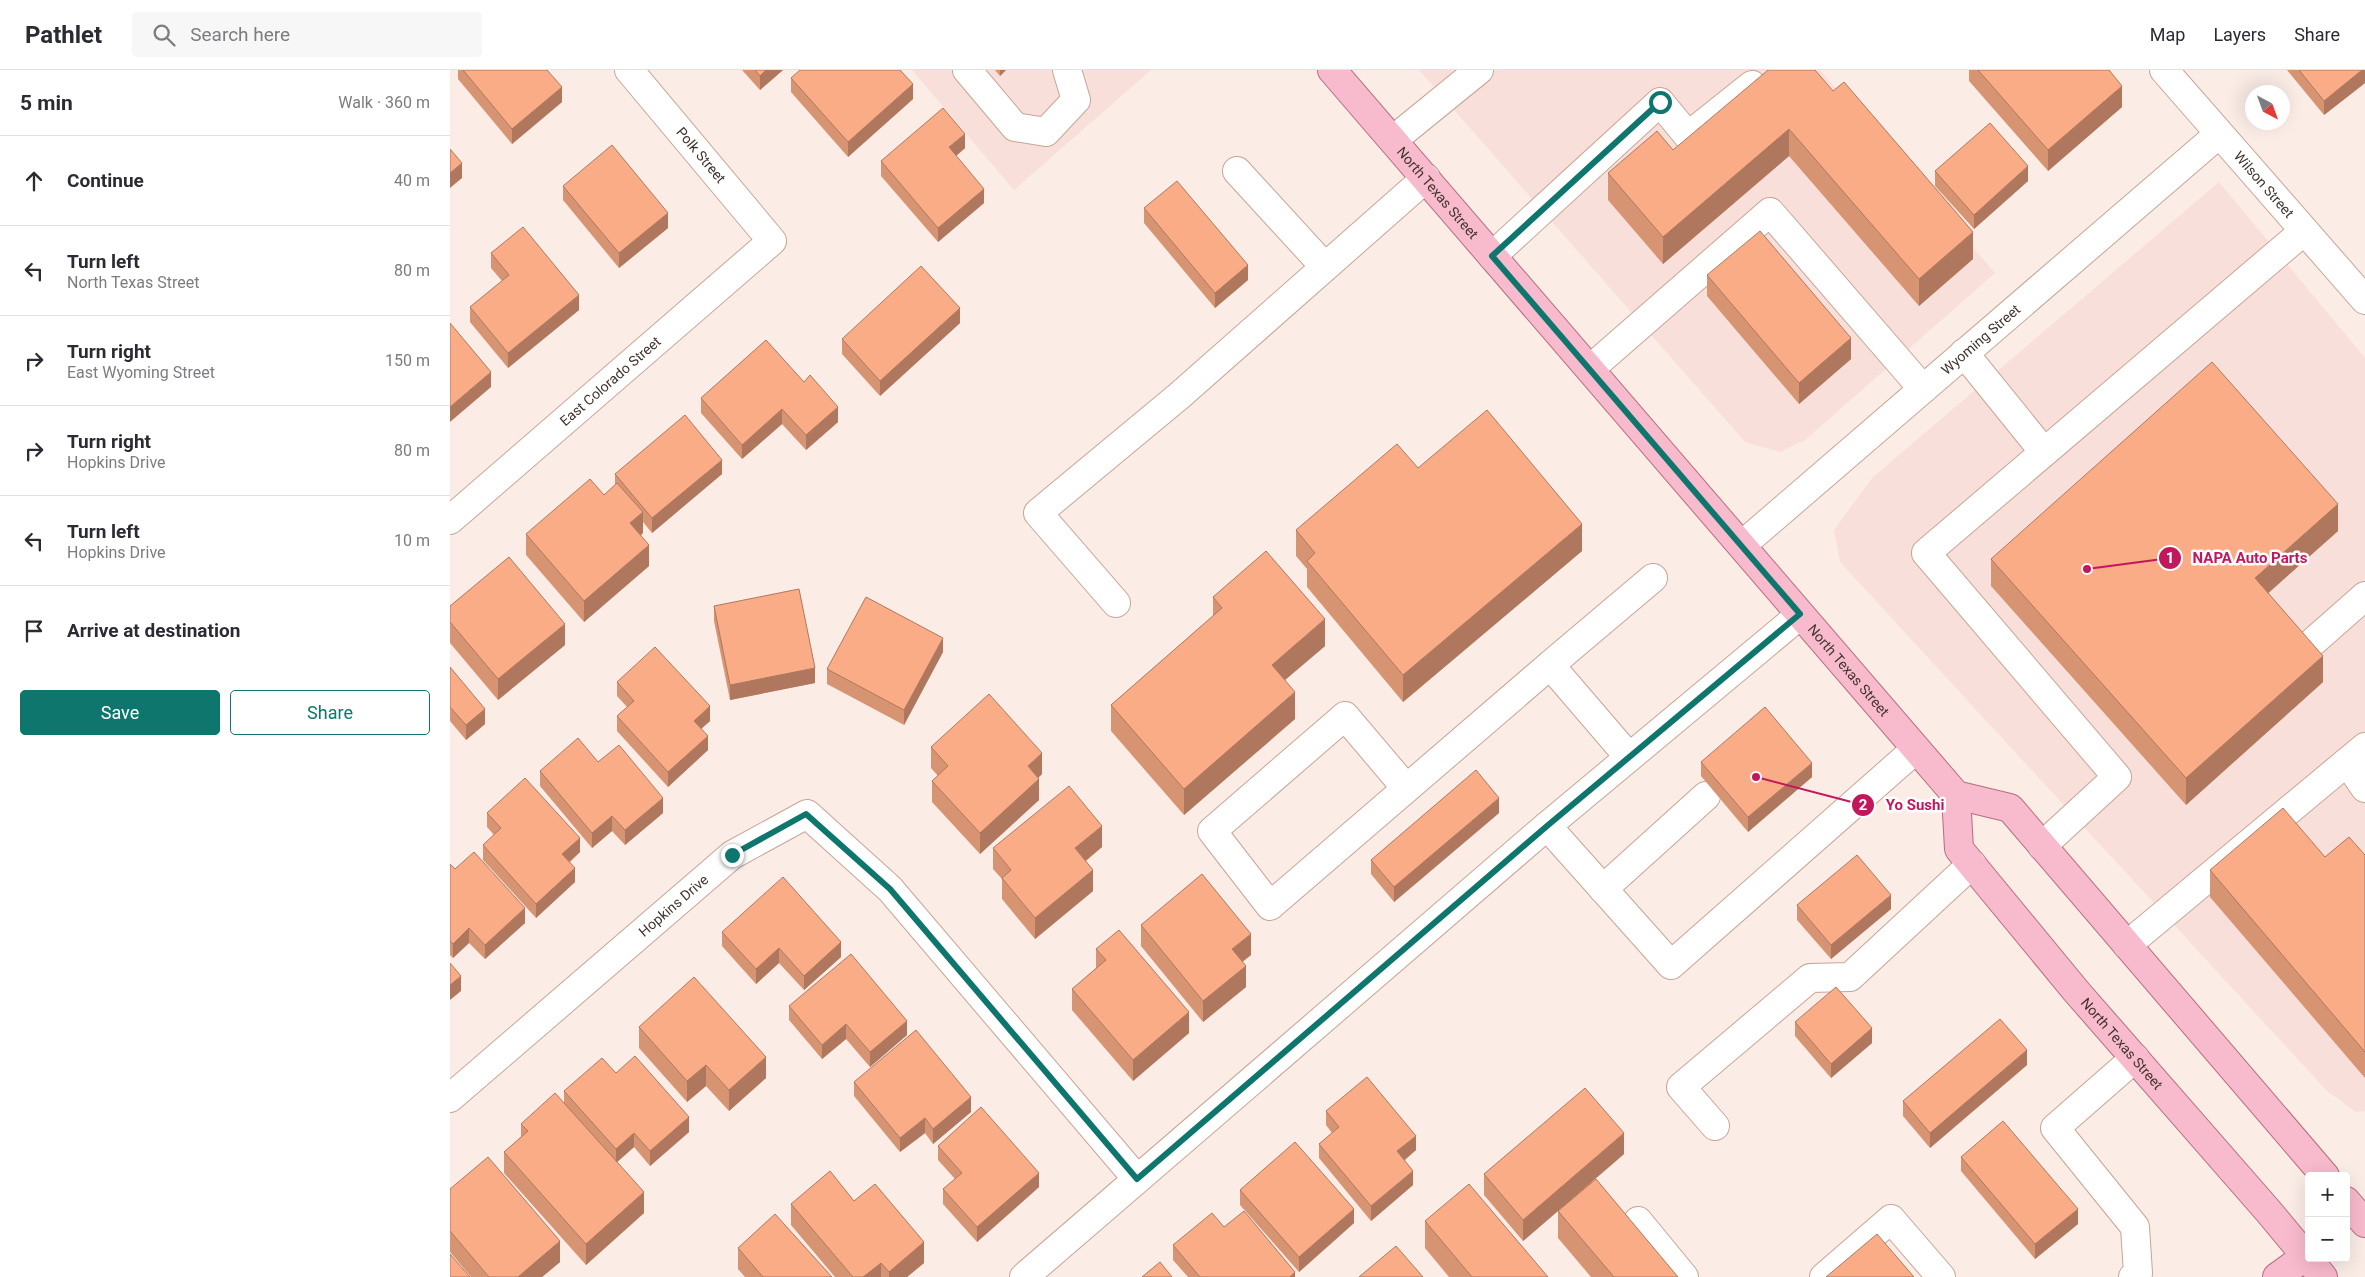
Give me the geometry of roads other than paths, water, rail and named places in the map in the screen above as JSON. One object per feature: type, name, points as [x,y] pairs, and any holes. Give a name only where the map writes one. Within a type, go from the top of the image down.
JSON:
[{"type":"main road","name":"North Texas Street","points":[[1332,70],[1956,795],[1959,849],[2076,991],[2305,1253]]},
{"type":"main road","points":[[1956,795],[2010,808],[2322,1172]]},
{"type":"main road","points":[[2277,1277],[2313,1262]]},
{"type":"street","name":"Polk Street","points":[[629,70],[772,241]]},
{"type":"street","points":[[967,70],[1015,126],[1046,132],[1076,100],[1067,70]]},
{"type":"street","points":[[1393,140],[1479,70]]},
{"type":"street","name":"Wilson Street","points":[[2164,70],[2365,300]]},
{"type":"street","points":[[1492,256],[1660,102],[1688,136],[1760,79]]},
{"type":"street","name":"Wyoming Street","points":[[1742,545],[2219,134]]},
{"type":"street","points":[[1237,171],[1326,267]]},
{"type":"street","points":[[1116,603],[1038,512],[1179,396],[1426,178]]},
{"type":"street","points":[[1590,368],[1770,212],[1923,389]]},
{"type":"street","points":[[2042,846],[2118,777],[1926,553],[2304,231]]},
{"type":"street","name":"East Colorado Street","points":[[450,520],[772,241]]},
{"type":"street","points":[[1964,353],[2044,452]]},
{"type":"street","points":[[1406,788],[1345,716],[1212,831],[1270,906],[1653,578]]},
{"type":"street","points":[[2314,640],[2365,596]]},
{"type":"street","points":[[1024,1277],[1547,826],[1800,614]]},
{"type":"street","points":[[1550,665],[1628,758]]},
{"type":"street","points":[[1547,826],[1670,965],[1916,749]]},
{"type":"street","points":[[2127,945],[2356,755],[2365,788]]},
{"type":"street","points":[[1603,889],[1706,796]]},
{"type":"street","name":"Hopkins Drive","points":[[450,1098],[732,855],[806,814],[890,889],[1137,1179]]},
{"type":"street","points":[[1715,1126],[1681,1087],[1810,978],[1850,977],[1972,864]]},
{"type":"street","points":[[2133,1277],[2138,1272],[2134,1227],[2055,1128],[2136,1058]]},
{"type":"street","points":[[1824,1277],[1891,1218],[1941,1277]]},
{"type":"street","points":[[1638,1221],[1684,1277]]},
{"type":"place","name":"NAPA Auto Parts","points":[[2087,569]]},
{"type":"place","name":"Yo Sushi","points":[[1756,777]]}]
